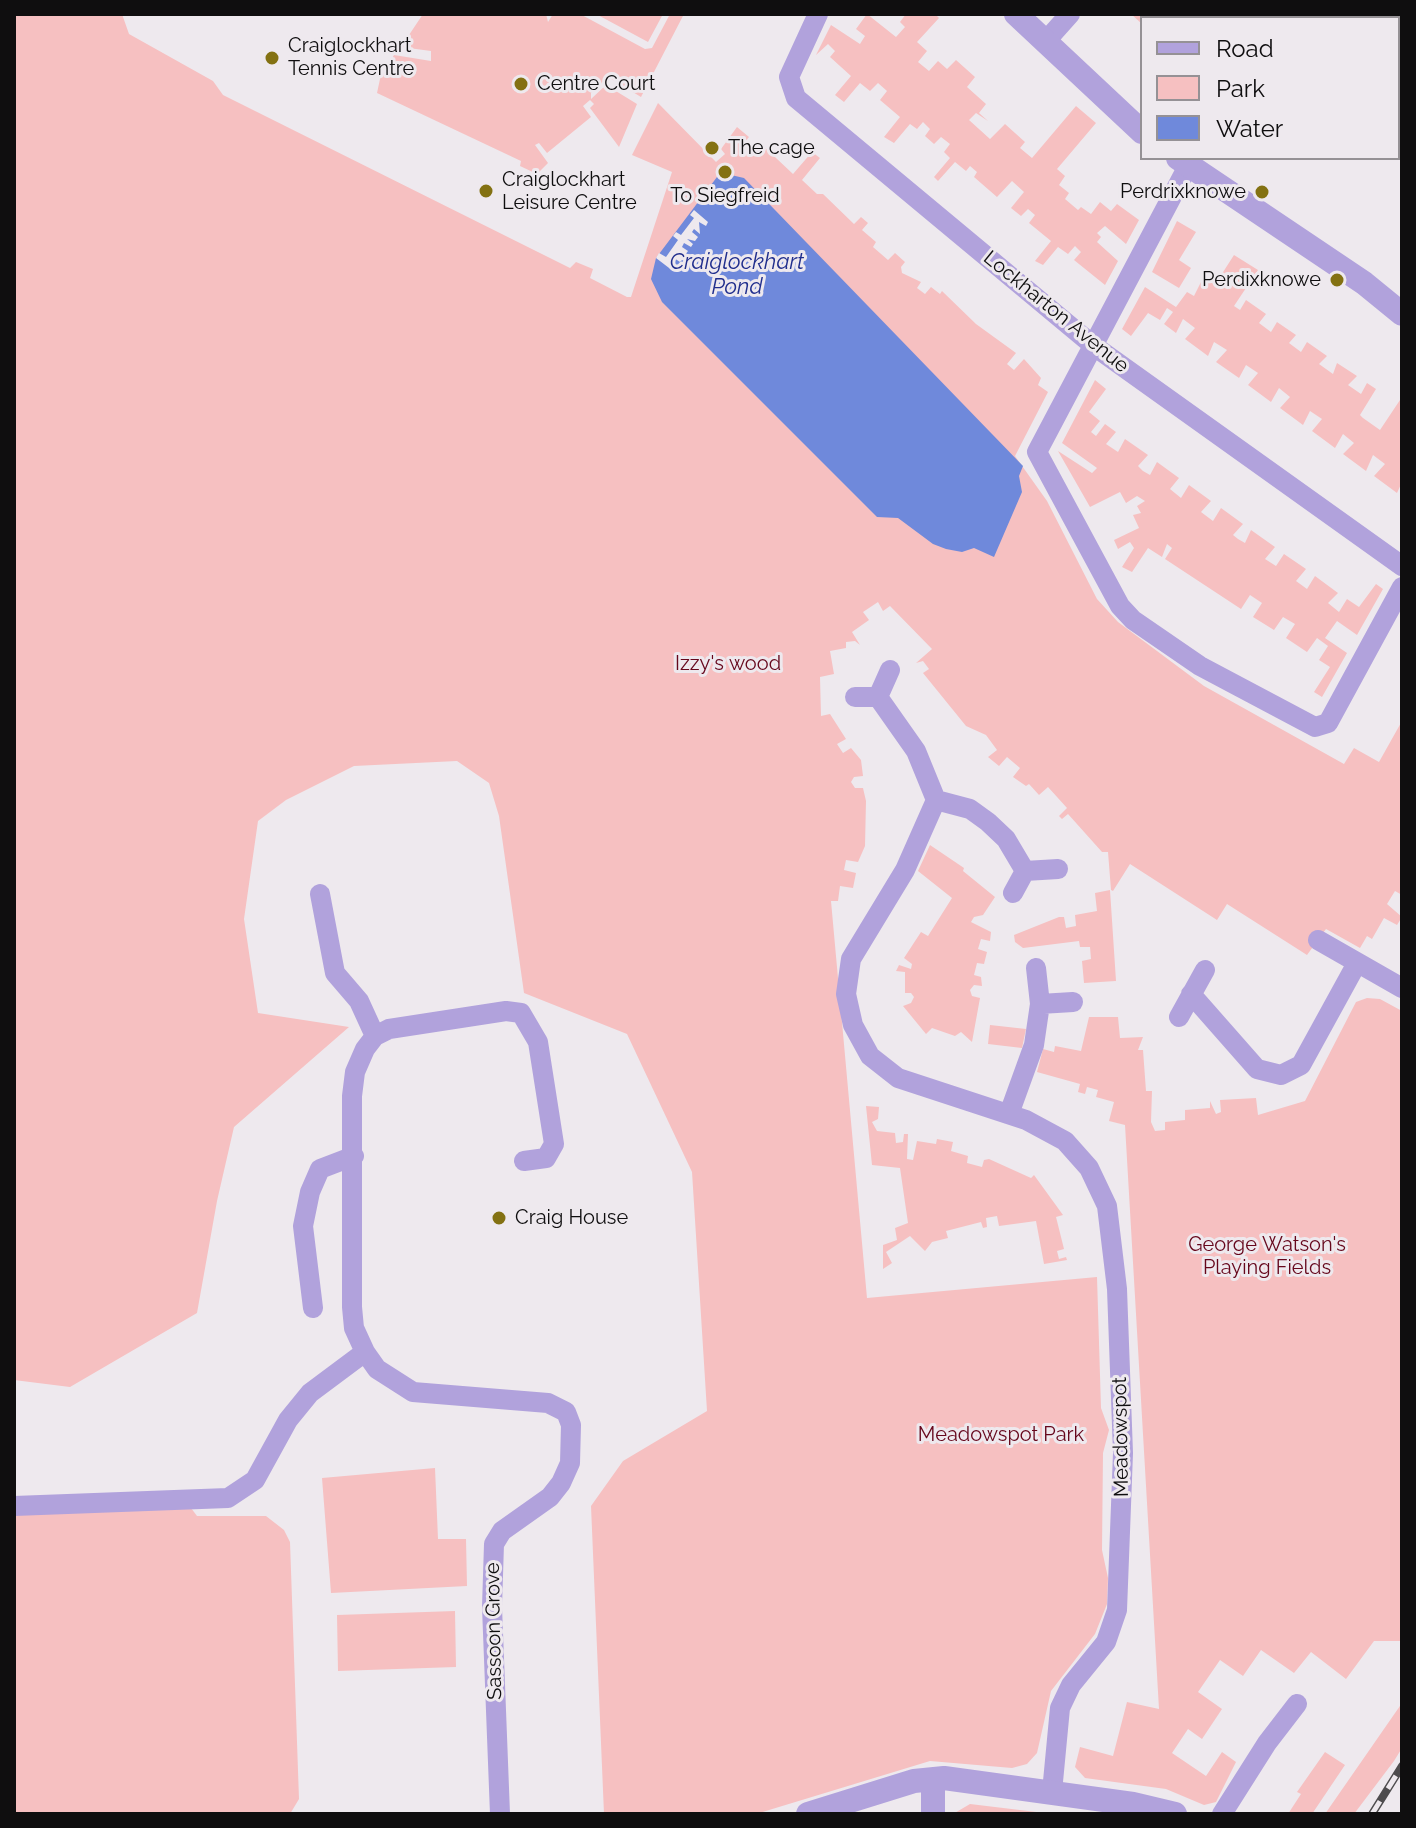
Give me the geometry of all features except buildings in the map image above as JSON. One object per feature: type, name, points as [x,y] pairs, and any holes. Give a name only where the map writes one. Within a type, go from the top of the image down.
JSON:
[{"type":"street","name":"Lockharton Avenue","points":[[818,14],[790,71],[789,85],[794,95],[1094,346],[1402,566]]},
{"type":"street","points":[[1016,14],[1140,130]]},
{"type":"street","points":[[1045,42],[1070,14]]},
{"type":"street","points":[[1402,314],[1364,283],[1183,162],[1094,346],[1037,452],[1120,606],[1133,620],[1200,666],[1319,728],[1326,726],[1402,587]]},
{"type":"street","points":[[878,697],[890,670]]},
{"type":"street","points":[[855,697],[878,697]]},
{"type":"street","points":[[878,697],[916,751],[936,800],[962,806],[978,814],[1006,839],[1025,871]]},
{"type":"street","name":"Meadowspot","points":[[936,800],[901,879],[851,959],[846,994],[849,1010],[870,1056],[898,1078],[1009,1114],[1065,1141],[1096,1178],[1107,1206],[1117,1289],[1123,1453],[1117,1610],[1106,1642],[1063,1699],[1052,1792]]},
{"type":"street","points":[[1025,871],[1058,869]]},
{"type":"street","points":[[1013,893],[1025,871]]},
{"type":"street","points":[[320,894],[335,973],[359,1001],[375,1036],[389,1029],[506,1011],[521,1013],[538,1042],[554,1144],[546,1158],[524,1161]]},
{"type":"street","points":[[1318,940],[1402,988]]},
{"type":"street","points":[[1191,994],[1257,1069],[1281,1075],[1301,1065],[1357,963]]},
{"type":"street","points":[[1009,1114],[1032,1053],[1040,1004],[1036,968]]},
{"type":"street","points":[[1179,1017],[1205,970]]},
{"type":"street","points":[[1040,1004],[1073,1002]]},
{"type":"street","name":"Sassoon Grove","points":[[375,1036],[365,1049],[355,1072],[352,1307],[354,1328],[365,1352],[377,1369],[413,1392],[548,1403],[566,1412],[571,1425],[570,1463],[561,1483],[550,1497],[502,1531],[494,1544],[491,1560],[500,1814]]},
{"type":"street","points":[[313,1308],[303,1226],[310,1192],[320,1169],[354,1156]]},
{"type":"street","points":[[14,1506],[228,1498],[255,1480],[288,1420],[310,1393],[365,1352]]},
{"type":"street","points":[[1222,1814],[1267,1743],[1297,1704]]},
{"type":"street","points":[[808,1814],[891,1787],[956,1778],[1175,1814]]},
{"type":"street","points":[[933,1779],[933,1814]]},
{"type":"green space","points":[[14,14],[122,14],[129,34],[213,81],[223,95],[570,268],[576,262],[593,269],[590,278],[627,297],[631,297],[672,172],[632,155],[658,103],[716,162],[725,154],[721,149],[737,127],[749,137],[744,143],[749,147],[758,141],[793,174],[812,152],[820,158],[802,180],[817,194],[823,194],[854,224],[861,217],[868,223],[862,230],[876,242],[873,247],[888,260],[895,253],[905,262],[901,267],[902,273],[921,282],[917,288],[925,294],[931,287],[940,294],[942,291],[976,324],[1016,353],[1007,364],[1014,370],[1024,359],[1041,378],[1038,385],[1048,392],[1015,456],[1047,501],[1097,599],[1118,622],[1204,686],[1344,764],[1354,748],[1379,762],[1402,721],[1402,895],[1395,891],[1387,904],[1402,917],[1397,925],[1384,918],[1372,939],[1367,936],[1360,948],[1326,929],[1307,955],[1227,904],[1217,920],[1130,864],[1111,890],[1108,852],[1102,852],[1068,814],[1062,819],[1059,816],[1067,808],[1048,787],[1039,795],[1029,784],[1026,786],[1013,777],[1020,768],[1007,757],[999,766],[988,757],[997,750],[986,735],[966,726],[923,673],[929,669],[923,661],[916,663],[932,649],[890,606],[883,611],[878,602],[863,612],[869,620],[852,632],[860,645],[855,641],[846,642],[846,648],[830,651],[834,674],[820,677],[821,716],[830,714],[846,739],[837,744],[843,753],[851,748],[861,760],[863,776],[854,777],[851,782],[855,788],[863,788],[866,801],[865,846],[858,862],[846,860],[844,870],[856,873],[853,888],[840,886],[838,901],[831,901],[867,1298],[1097,1277],[1101,1408],[1109,1430],[1103,1453],[1102,1550],[1108,1578],[1107,1604],[1095,1634],[1051,1691],[1037,1753],[1027,1764],[1012,1768],[930,1761],[756,1814],[604,1814],[591,1506],[623,1461],[707,1411],[692,1172],[627,1034],[524,993],[499,816],[489,783],[457,761],[354,766],[286,800],[258,821],[244,919],[258,1013],[349,1027],[234,1127],[197,1313],[70,1387],[14,1380]]},
{"type":"green space","points":[[423,14],[546,14],[548,22],[553,14],[580,14],[645,49],[652,48],[670,14],[684,14],[641,97],[608,77],[591,93],[591,99],[606,85],[637,104],[619,147],[590,108],[594,104],[590,100],[583,106],[591,117],[547,153],[539,143],[535,145],[548,163],[537,174],[520,166],[521,161],[377,93],[380,79],[394,55],[431,61],[431,51],[401,47]]},
{"type":"green space","points":[[596,14],[663,14],[648,42]]},
{"type":"green space","points":[[867,14],[896,37],[905,27],[900,22],[906,14],[935,14],[939,18],[917,42],[927,51],[918,62],[929,71],[938,61],[947,69],[956,60],[975,77],[967,87],[986,104],[979,113],[988,121],[976,113],[969,120],[990,139],[1005,124],[1025,142],[1020,148],[1032,158],[1076,106],[1096,123],[1057,169],[1065,176],[1059,185],[1069,193],[1065,199],[1078,210],[1081,207],[1091,214],[1100,202],[1111,211],[1117,204],[1139,220],[1126,244],[1105,226],[1097,233],[1101,237],[1097,242],[1118,261],[1105,285],[1074,260],[1081,252],[1075,246],[1068,254],[1058,247],[1043,265],[1035,261],[1051,241],[1029,223],[1035,215],[1028,209],[1021,216],[1011,208],[1024,192],[1012,181],[997,197],[974,177],[977,172],[970,166],[966,171],[955,162],[938,181],[934,177],[950,158],[944,152],[950,144],[941,137],[934,144],[925,136],[930,129],[923,122],[917,129],[910,124],[894,143],[884,137],[900,117],[880,100],[887,91],[878,83],[870,91],[860,83],[844,102],[835,95],[851,76],[830,57],[835,51],[828,44],[816,55],[831,25],[860,44],[865,36],[856,29]]},
{"type":"green space","points":[[1131,14],[1230,16],[1140,16],[1140,22]]},
{"type":"green space","points":[[1177,221],[1196,232],[1179,260],[1191,268],[1179,288],[1152,272]]},
{"type":"green space","points":[[1234,255],[1258,270],[1234,306],[1240,310],[1246,300],[1266,314],[1259,323],[1271,332],[1277,322],[1296,335],[1289,343],[1301,352],[1307,342],[1327,356],[1319,364],[1333,374],[1337,363],[1357,376],[1348,385],[1361,394],[1367,383],[1376,389],[1360,415],[1363,418],[1380,430],[1402,397],[1402,482],[1397,493],[1374,476],[1385,464],[1373,455],[1366,471],[1343,454],[1354,443],[1343,434],[1335,448],[1312,431],[1322,419],[1310,411],[1303,425],[1280,408],[1290,397],[1279,388],[1271,402],[1248,385],[1258,373],[1246,365],[1239,378],[1216,362],[1227,350],[1214,342],[1208,356],[1185,339],[1195,328],[1183,319],[1176,333],[1164,324],[1173,312],[1167,308],[1160,320],[1148,313],[1131,336],[1122,329],[1145,287],[1176,307],[1187,292],[1194,296],[1204,276],[1216,283]]},
{"type":"green space","points":[[1095,380],[1106,389],[1089,412],[1100,421],[1091,432],[1096,436],[1105,424],[1116,432],[1106,444],[1118,452],[1125,439],[1148,455],[1138,466],[1143,471],[1150,475],[1157,462],[1179,478],[1170,489],[1181,498],[1189,485],[1211,501],[1201,512],[1213,521],[1221,508],[1243,524],[1233,535],[1238,539],[1245,543],[1251,530],[1275,547],[1265,559],[1276,566],[1284,554],[1306,569],[1296,581],[1307,589],[1315,576],[1338,593],[1328,603],[1339,612],[1347,599],[1359,607],[1376,584],[1383,589],[1357,635],[1337,621],[1325,638],[1347,653],[1322,697],[1314,692],[1330,667],[1319,660],[1328,646],[1317,638],[1307,652],[1286,638],[1295,624],[1283,617],[1274,630],[1253,617],[1262,603],[1250,595],[1241,609],[1165,559],[1172,548],[1167,544],[1162,557],[1148,548],[1132,572],[1122,567],[1134,548],[1130,542],[1118,549],[1114,540],[1139,528],[1133,515],[1141,513],[1137,506],[1145,501],[1137,496],[1126,503],[1120,492],[1090,507],[1058,451],[1092,473],[1097,468],[1062,443]]},
{"type":"green space","points":[[930,845],[964,868],[963,871],[995,897],[983,915],[974,917],[971,922],[991,932],[990,941],[981,939],[978,949],[987,952],[984,964],[977,963],[974,975],[981,977],[982,986],[974,985],[970,990],[972,996],[980,998],[972,1042],[961,1032],[955,1036],[932,1028],[926,1034],[903,1006],[911,1003],[914,997],[911,993],[905,993],[905,972],[896,971],[899,965],[911,969],[912,964],[904,958],[921,932],[928,936],[952,898],[918,871]]},
{"type":"green space","points":[[1110,890],[1116,981],[1084,983],[1082,961],[1091,959],[1090,947],[1080,947],[1079,941],[1023,948],[1015,942],[1014,935],[1059,917],[1064,917],[1066,928],[1076,926],[1075,915],[1097,911],[1095,893]]},
{"type":"green space","name":"George Watson's Playing Fields","points":[[1367,998],[1380,999],[1402,1011],[1402,1641],[1374,1641],[1346,1679],[1311,1652],[1294,1673],[1261,1650],[1243,1676],[1220,1660],[1198,1692],[1222,1709],[1202,1739],[1188,1729],[1172,1753],[1206,1776],[1222,1752],[1236,1762],[1216,1802],[1204,1805],[1166,1789],[1085,1778],[1075,1767],[1080,1747],[1113,1756],[1127,1702],[1159,1709],[1125,1125],[1109,1121],[1114,1102],[1096,1097],[1098,1090],[1087,1087],[1085,1094],[1078,1092],[1080,1084],[1037,1072],[1043,1049],[1054,1052],[1055,1046],[1081,1051],[1089,1017],[1118,1017],[1120,1038],[1143,1037],[1138,1050],[1143,1050],[1146,1091],[1152,1091],[1151,1122],[1155,1131],[1165,1130],[1165,1122],[1185,1120],[1185,1110],[1210,1108],[1210,1101],[1216,1114],[1221,1112],[1220,1100],[1256,1098],[1258,1115],[1305,1101],[1356,1002]]},
{"type":"green space","points":[[990,1025],[1026,1029],[1022,1048],[988,1044]]},
{"type":"green space","points":[[866,1106],[879,1107],[878,1119],[872,1122],[877,1131],[895,1133],[896,1143],[903,1142],[904,1134],[908,1134],[907,1159],[913,1160],[917,1141],[936,1144],[937,1139],[953,1142],[951,1151],[968,1156],[967,1163],[982,1167],[984,1160],[989,1159],[1031,1178],[1034,1175],[1063,1215],[1056,1217],[1064,1249],[1057,1251],[1059,1259],[1066,1257],[1067,1260],[1044,1264],[1036,1221],[999,1226],[997,1216],[986,1218],[987,1227],[983,1228],[981,1222],[946,1231],[948,1238],[932,1242],[925,1251],[910,1236],[886,1252],[892,1263],[883,1269],[883,1245],[897,1240],[895,1228],[908,1223],[900,1168],[872,1165]]},
{"type":"green space","points":[[435,1468],[438,1539],[466,1539],[467,1586],[331,1593],[322,1478]]},
{"type":"green space","points":[[191,1508],[197,1516],[266,1516],[284,1530],[290,1542],[299,1799],[290,1814],[14,1814],[14,1513]]},
{"type":"green space","points":[[455,1611],[456,1667],[338,1671],[337,1615]]},
{"type":"green space","points":[[1402,1703],[1402,1748],[1394,1761],[1354,1814],[1325,1814]]},
{"type":"green space","points":[[1325,1752],[1345,1765],[1312,1814],[1288,1814],[1301,1794],[1297,1792]]},
{"type":"green space","points":[[970,1804],[1053,1814],[953,1814]]},
{"type":"water","name":"Craiglockhart Pond","points":[[731,175],[744,178],[1023,466],[1019,476],[1022,492],[994,557],[974,548],[962,552],[946,549],[933,544],[898,518],[877,517],[662,302],[651,279],[656,258],[717,177]]},
{"type":"pier","points":[[694,210],[708,222],[706,226],[699,222],[700,234],[694,229],[692,232],[698,237],[695,241],[687,239],[693,244],[691,247],[684,243],[682,247],[688,251],[685,255],[679,251],[677,254],[683,259],[680,262],[674,258],[671,262],[676,267],[673,271],[656,258],[659,253],[666,257],[678,240],[673,236],[676,232],[681,235],[694,218],[690,215]]},
{"type":"railway","points":[[1372,1814],[1402,1766]]},
{"type":"place","name":"Craiglockhart Tennis Centre","points":[[272,58]]},
{"type":"place","name":"Centre Court","points":[[521,84]]},
{"type":"place","name":"The cage","points":[[712,148]]},
{"type":"place","name":"To Siegfreid","points":[[725,172]]},
{"type":"place","name":"Craiglockhart Leisure Centre","points":[[486,191]]},
{"type":"place","name":"Perdrixknowe","points":[[1262,192]]},
{"type":"place","name":"Perdixknowe","points":[[1337,280]]},
{"type":"place","name":"Craig House","points":[[499,1218]]},
{"type":"park label","name":"Izzy's wood","points":[[728,664]]},
{"type":"park label","name":"Meadowspot Park","points":[[1001,1435]]}]
